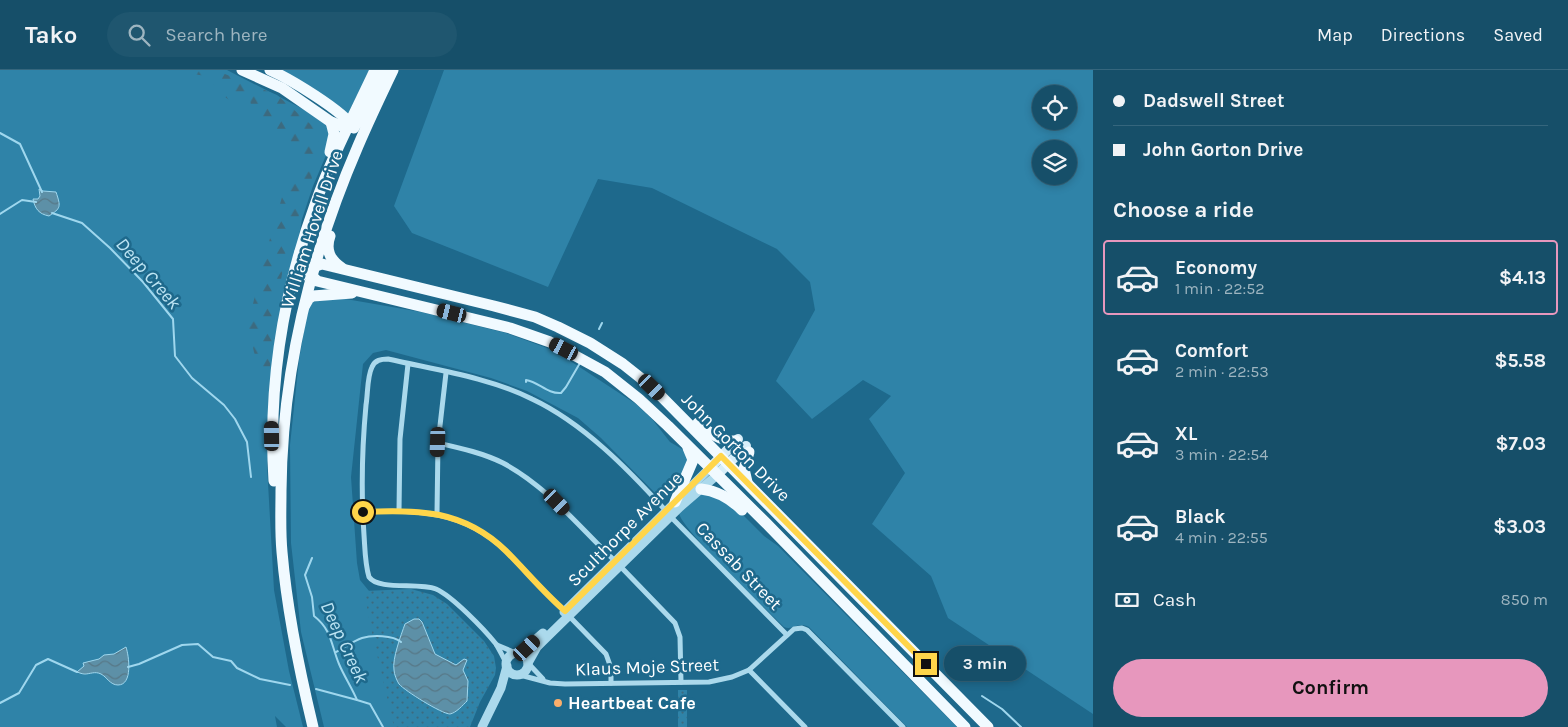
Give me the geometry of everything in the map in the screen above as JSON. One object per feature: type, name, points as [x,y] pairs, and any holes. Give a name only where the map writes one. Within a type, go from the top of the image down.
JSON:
[{"type":"main road","points":[[242,70],[282,88],[331,122],[350,126],[360,121],[384,70]]},
{"type":"main road","points":[[270,70],[301,87],[350,126],[357,135],[358,145]]},
{"type":"main road","name":"William Hovell Drive","points":[[313,727],[293,638],[275,490],[272,418],[278,356],[300,252],[315,204],[375,70]]},
{"type":"main road","name":"William Hovell Drive","points":[[280,525],[281,451],[284,412],[294,348],[311,271],[358,145],[393,70]]},
{"type":"main road","points":[[315,204],[322,170],[334,134],[331,122]]},
{"type":"main road","points":[[338,198],[337,212],[327,243],[329,255],[333,263],[343,269]]},
{"type":"main road","points":[[292,285],[311,271],[300,252]]},
{"type":"main road","name":"John Gorton Drive","points":[[965,727],[713,471],[640,399],[612,377],[579,356],[550,342],[502,325],[317,282],[311,271],[322,264],[535,317],[590,343],[623,364],[652,387],[988,727]]},
{"type":"main road","points":[[303,308],[309,298],[313,296],[361,292]]},
{"type":"main road","points":[[652,387],[672,397],[706,431],[730,442],[742,444]]},
{"type":"main road","points":[[675,502],[692,460],[691,452],[685,444]]},
{"type":"main road","points":[[713,471],[742,444]]},
{"type":"main road","points":[[742,444],[747,482]]},
{"type":"main road","points":[[701,489],[729,499],[767,535],[780,538]]},
{"type":"street","name":"Cassab Street","points":[[497,645],[452,599],[442,592],[427,586],[378,584],[371,580],[368,573],[363,512],[363,437],[371,368],[376,362],[384,359],[506,388],[531,398],[578,426],[599,443],[787,635]]},
{"type":"street","points":[[399,511],[400,439],[408,364]]},
{"type":"street","points":[[437,514],[438,442],[446,373]]},
{"type":"street","points":[[438,442],[502,462],[522,474],[548,494],[675,623],[679,631],[681,646],[682,682]]},
{"type":"street","name":"Sculthorpe Avenue","points":[[668,513],[675,502],[713,471]]},
{"type":"street","name":"Sculthorpe Avenue","points":[[518,654],[567,614],[668,513],[701,489],[713,471]]},
{"type":"street","points":[[363,512],[421,511],[437,514],[470,525],[492,539],[606,654],[610,660],[611,683]]},
{"type":"street","name":"Sculthorpe Avenue","points":[[528,663],[537,648],[567,614]]},
{"type":"street","points":[[787,635],[797,628],[807,630],[903,727]]},
{"type":"street","name":"Klaus Moje Street","points":[[519,675],[565,684],[722,680],[749,670],[787,635]]},
{"type":"street","points":[[497,645],[526,658],[534,672],[545,681]]},
{"type":"street","points":[[497,645],[510,673],[519,675]]},
{"type":"street","points":[[482,727],[501,688],[511,655],[518,654]]},
{"type":"street","points":[[501,688],[527,669],[528,663]]},
{"type":"street","points":[[749,670],[797,723],[805,727]]},
{"type":"green space","points":[[0,70],[227,70],[303,109],[329,127],[330,146],[313,186],[302,219],[272,392],[267,465],[274,590],[289,671],[303,727],[286,727],[275,716],[277,727],[0,727]]},
{"type":"green space","points":[[174,70],[215,70],[277,95],[316,129],[321,158],[297,152],[290,140],[274,132],[253,116],[250,100],[244,95],[243,104],[236,105],[225,97],[206,76]]},
{"type":"green space","points":[[275,70],[370,70],[348,114]]},
{"type":"green space","points":[[444,70],[1093,70],[1093,714],[948,618],[931,576],[872,524],[905,473],[869,419],[891,396],[863,380],[812,419],[776,381],[815,310],[810,282],[777,249],[652,188],[598,179],[548,287],[412,233],[394,206]]},
{"type":"green space","points":[[311,170],[312,180],[286,251],[277,303],[270,367],[268,378],[264,382],[254,352],[248,325],[262,266],[287,180]]},
{"type":"green space","points":[[340,298],[421,312],[506,333],[555,351],[636,404],[652,419],[670,442],[682,449],[687,456],[688,463],[685,473],[669,497],[658,496],[601,438],[578,418],[527,391],[491,378],[386,350],[373,353],[363,364],[351,477],[357,563],[360,580],[369,591],[365,591],[408,727],[324,727],[301,632],[291,543],[290,445],[299,360],[308,308],[311,302]]},
{"type":"green space","points":[[707,493],[737,509],[764,536],[778,546],[957,727],[907,727],[809,627],[798,625],[790,628],[784,627],[709,552],[683,522],[679,513],[699,495]]},
{"type":"green space","points":[[411,589],[433,595],[447,604],[484,641],[494,656],[495,675],[480,702],[470,727],[394,727],[364,591]]},
{"type":"green space","points":[[678,690],[687,690],[687,727],[678,727]]},
{"type":"water","points":[[39,189],[56,192],[59,207],[49,216],[40,212],[35,206],[33,199],[38,199],[40,196]]},
{"type":"water","points":[[414,619],[419,619],[422,622],[435,654],[456,665],[464,659],[467,660],[463,670],[468,681],[467,701],[450,714],[416,697],[399,684],[394,672],[399,640],[405,624]]},
{"type":"water","points":[[126,647],[129,669],[123,684],[113,684],[99,673],[84,674],[77,672],[84,666],[83,663],[99,659],[104,655],[114,654]]},
{"type":"waterway","points":[[0,133],[20,144],[42,192]]},
{"type":"waterway","name":"Deep Creek","points":[[0,214],[22,200],[36,202]]},
{"type":"waterway","name":"Deep Creek","points":[[52,213],[82,223],[143,282],[173,319],[175,356],[192,378],[224,405],[235,419],[247,442],[251,477]]},
{"type":"waterway","points":[[599,329],[602,323]]},
{"type":"waterway","points":[[526,382],[526,380],[531,381],[551,392],[561,393],[580,363]]},
{"type":"waterway","name":"Deep Creek","points":[[312,558],[305,575],[312,597],[314,616],[328,632],[339,664],[357,700],[370,704],[383,727]]},
{"type":"waterway","points":[[336,652],[366,637],[388,637],[401,642]]},
{"type":"waterway","points":[[128,667],[182,645],[198,644],[213,657],[231,661],[237,668],[260,679],[290,685]]},
{"type":"waterway","points":[[0,703],[19,693],[36,665],[48,659],[77,672]]},
{"type":"waterway","points":[[316,689],[357,700]]},
{"type":"waterway","points":[[982,696],[1002,709],[1021,727]]},
{"type":"place","name":"Heartbeat Cafe","points":[[558,703]]},
{"type":"route","points":[[363,512],[421,511],[454,518],[470,525],[505,550],[565,611],[721,456],[926,664]]}]
